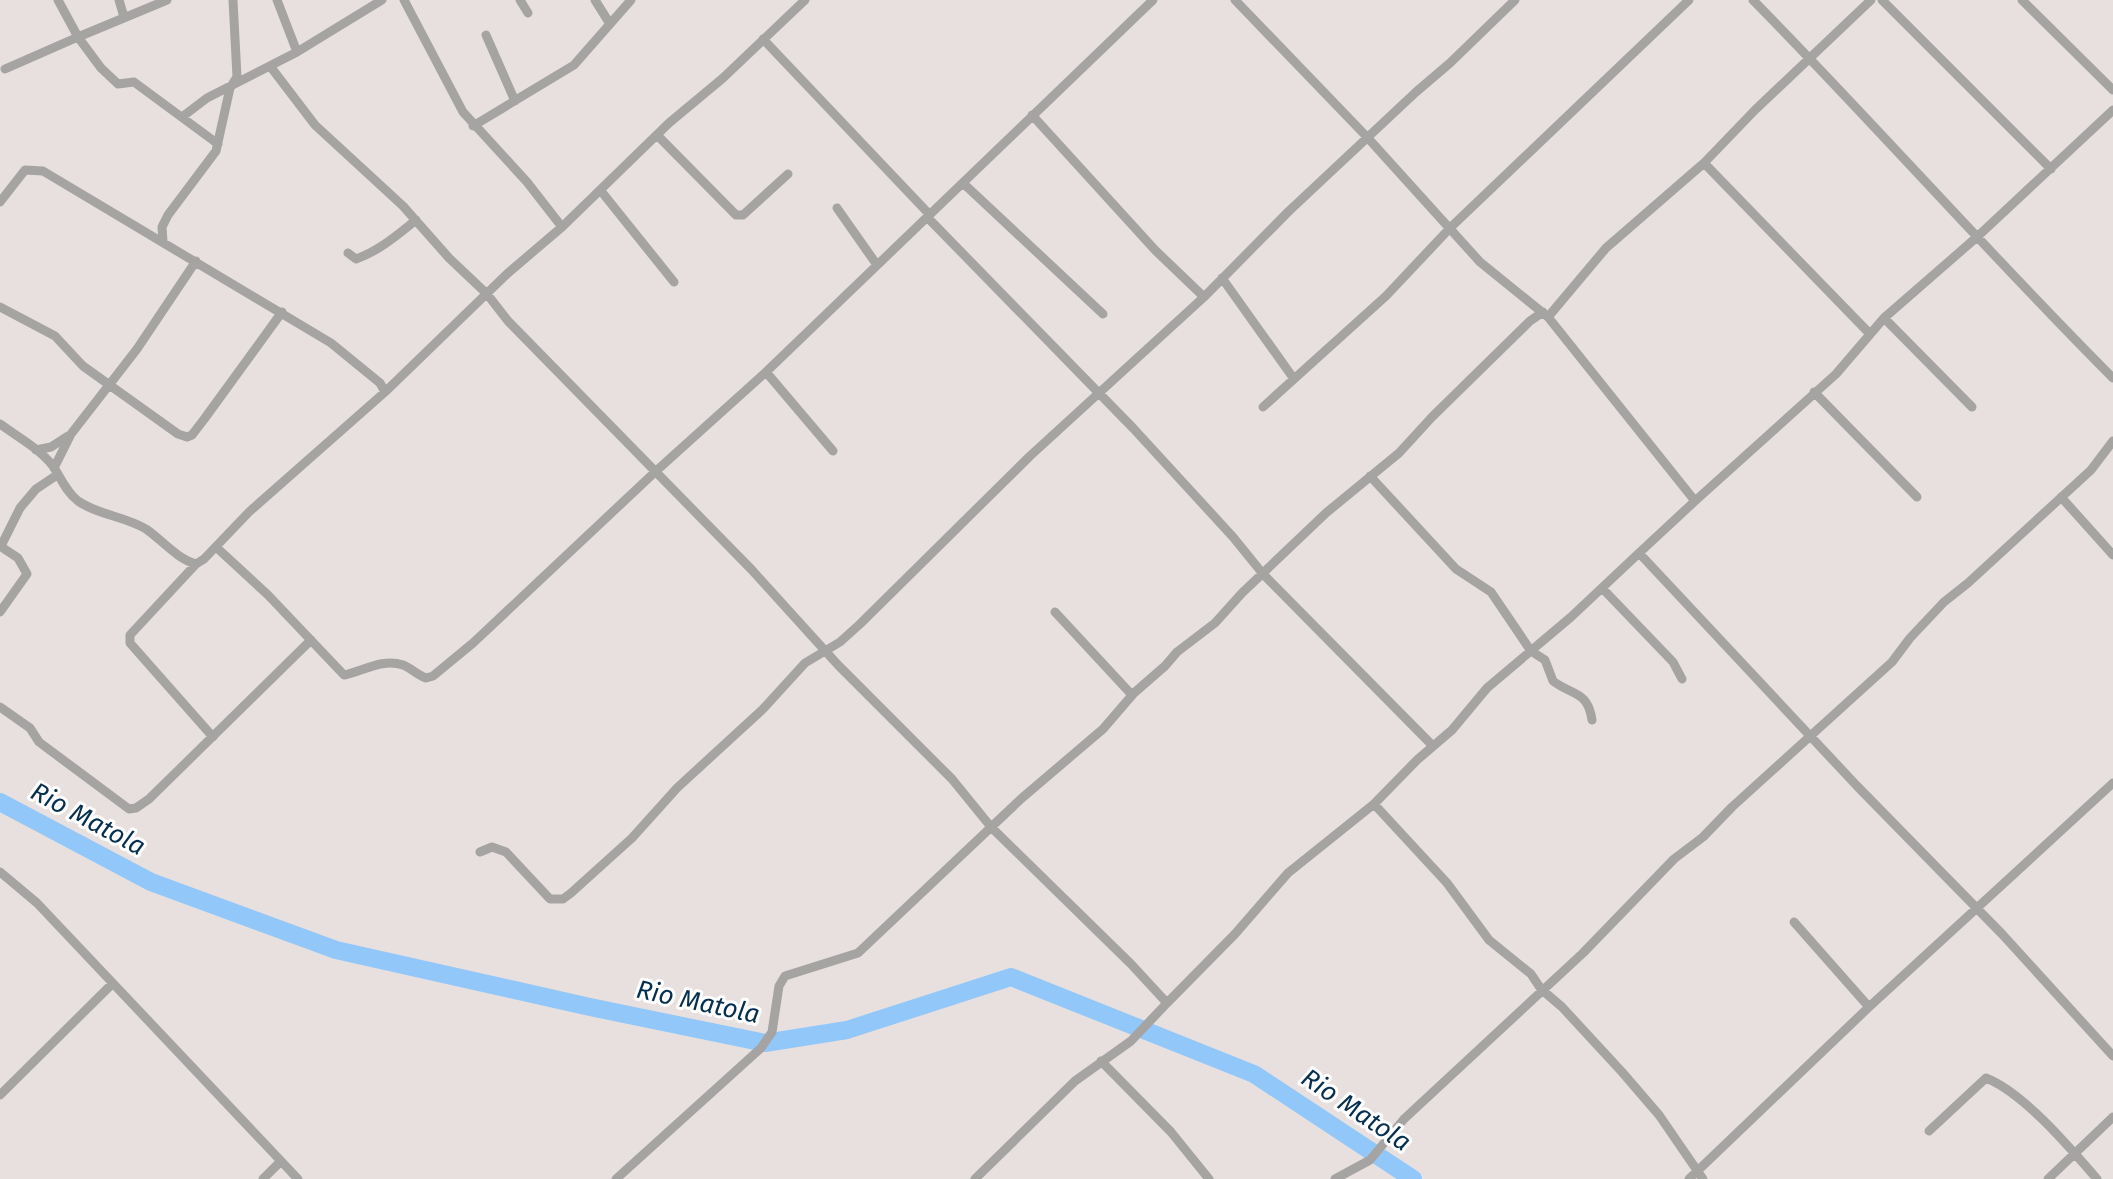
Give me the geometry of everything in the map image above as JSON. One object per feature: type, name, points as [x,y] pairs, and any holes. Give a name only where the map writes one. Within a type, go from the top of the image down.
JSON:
[{"type":"street","points":[[58,0],[78,37],[101,68],[118,84],[134,82],[218,144]]},
{"type":"street","points":[[119,0],[124,17]]},
{"type":"street","points":[[5,69],[167,0]]},
{"type":"street","points":[[151,235],[162,227],[184,191],[211,160],[218,144],[230,88],[236,79],[233,0]]},
{"type":"street","points":[[277,0],[297,52]]},
{"type":"street","points":[[182,117],[207,98],[297,52],[382,0]]},
{"type":"street","points":[[404,0],[463,112],[527,182],[562,227]]},
{"type":"street","points":[[520,0],[528,13]]},
{"type":"street","points":[[595,0],[610,24]]},
{"type":"street","points":[[473,126],[574,65],[631,0]]},
{"type":"street","points":[[213,737],[130,643],[130,635],[249,512],[382,388],[395,382],[805,0]]},
{"type":"street","points":[[216,547],[268,595],[344,675],[378,663],[392,663],[403,665],[426,678],[433,676],[473,643],[766,372],[1153,0]]},
{"type":"street","points":[[1235,0],[1367,137],[1480,262],[1545,314],[1695,501]]},
{"type":"street","points":[[480,852],[492,847],[506,852],[550,899],[563,899],[632,838],[677,788],[763,709],[805,663],[840,642],[860,624],[990,495],[1204,297],[1367,137],[1515,0]]},
{"type":"street","points":[[1263,407],[1386,296],[1450,228],[1689,0]]},
{"type":"street","points":[[1753,0],[2113,378]]},
{"type":"street","points":[[616,1179],[761,1048],[772,1032],[779,986],[785,976],[858,953],[991,827],[1103,729],[1132,695],[1177,652],[1215,623],[1326,513],[1399,453],[1530,321],[1545,314],[1606,248],[1704,163],[1871,0]]},
{"type":"street","points":[[1882,0],[2051,169]]},
{"type":"street","points":[[2022,0],[2113,90]]},
{"type":"street","points":[[486,35],[515,101]]},
{"type":"street","points":[[763,39],[1233,537],[1263,574],[1433,746]]},
{"type":"street","points":[[270,66],[336,147],[416,220],[449,258],[487,294],[508,321],[952,779],[991,827],[1167,1003]]},
{"type":"street","points":[[237,68],[252,75]]},
{"type":"street","points":[[975,1179],[1043,1110],[1101,1061],[1131,1041],[1235,934],[1288,873],[1374,804],[1452,730],[1487,688],[1807,401],[1836,374],[1884,318],[1977,237],[2113,110]]},
{"type":"street","points":[[1032,115],[1155,250],[1204,297]]},
{"type":"street","points":[[658,136],[736,215],[743,215],[788,174]]},
{"type":"street","points":[[1704,163],[1870,334]]},
{"type":"street","points":[[0,202],[25,170],[35,169],[282,312],[342,350],[382,388]]},
{"type":"street","points":[[964,184],[1103,314]]},
{"type":"street","points":[[601,191],[674,282]]},
{"type":"street","points":[[837,208],[877,265]]},
{"type":"street","points":[[348,253],[356,259],[366,255],[416,220]]},
{"type":"street","points":[[162,227],[163,242]]},
{"type":"street","points":[[18,558],[0,546],[20,508],[56,472],[71,434],[137,349],[196,261]]},
{"type":"street","points":[[1222,278],[1294,379]]},
{"type":"street","points":[[1530,321],[1532,304]]},
{"type":"street","points":[[0,307],[58,338],[83,366],[178,434],[190,436],[282,312]]},
{"type":"street","points":[[1884,318],[1972,407]]},
{"type":"street","points":[[766,372],[833,451]]},
{"type":"street","points":[[1814,392],[1917,497]]},
{"type":"street","points":[[0,424],[36,450],[81,503],[147,530],[180,556],[196,564]]},
{"type":"street","points":[[36,450],[51,447],[71,434]]},
{"type":"street","points":[[1335,1179],[1370,1160],[1404,1119],[1583,953],[1674,859],[1703,837],[1892,662],[1944,602],[2091,470],[2113,441]]},
{"type":"street","points":[[1370,476],[1456,569],[1491,592],[1531,651],[1545,660],[1553,681],[1584,698],[1592,720]]},
{"type":"street","points":[[2061,497],[2113,555]]},
{"type":"street","points":[[0,612],[27,574],[18,558],[11,530]]},
{"type":"street","points":[[1639,553],[2048,983],[2113,1056]]},
{"type":"street","points":[[1602,588],[1673,662],[1682,679]]},
{"type":"street","points":[[1055,612],[1132,695]]},
{"type":"street","points":[[0,707],[30,728],[39,742],[129,809],[136,808],[149,799],[311,640]]},
{"type":"street","points":[[1374,804],[1447,883],[1489,940],[1531,974],[1541,989],[1599,1046],[1659,1115],[1696,1176],[1869,1007],[2113,783]]},
{"type":"street","points":[[0,872],[37,903],[298,1179]]},
{"type":"street","points":[[1794,922],[1869,1007]]},
{"type":"street","points":[[0,1095],[112,984]]},
{"type":"street","points":[[1101,1061],[1171,1132],[1209,1179]]},
{"type":"street","points":[[1929,1131],[1986,1078],[2015,1095],[2097,1179]]},
{"type":"street","points":[[2048,1179],[2113,1117]]},
{"type":"street","points":[[263,1179],[281,1161]]},
{"type":"waterway","name":"Rio Matola","points":[[0,802],[151,882],[336,950],[765,1043],[847,1030],[1011,977],[1254,1074],[1413,1179]]}]
